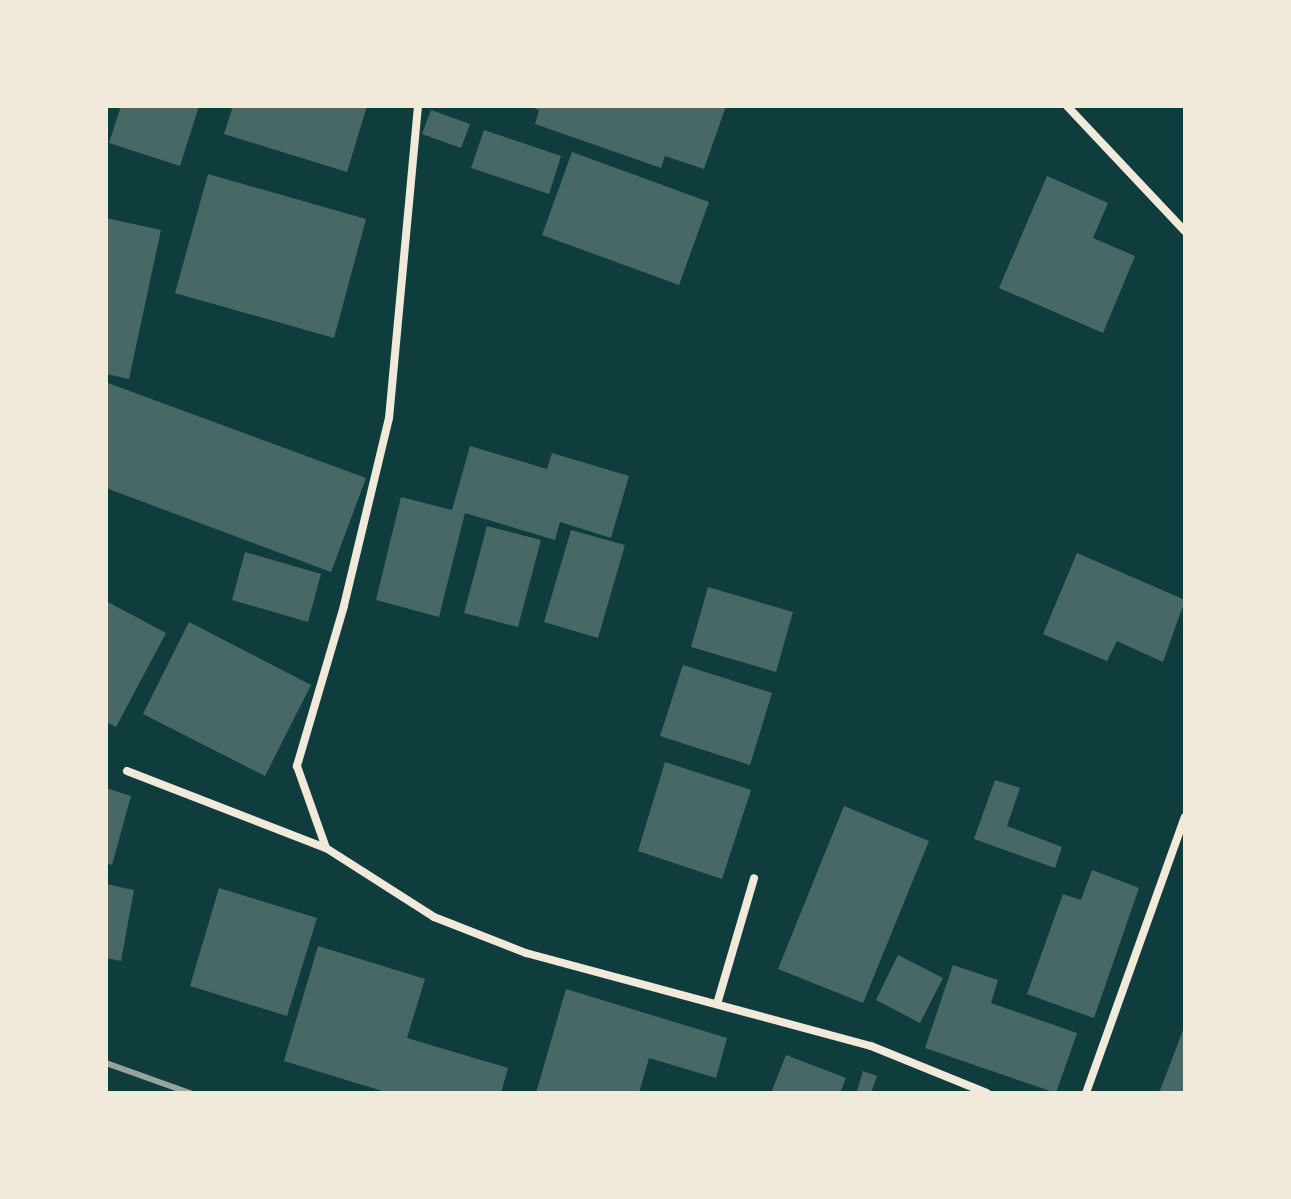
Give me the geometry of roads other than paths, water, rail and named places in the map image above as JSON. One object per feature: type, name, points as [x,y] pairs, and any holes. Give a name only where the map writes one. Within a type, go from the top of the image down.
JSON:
[{"type":"street","points":[[326,848],[297,766],[344,606],[389,418],[418,106]]},
{"type":"street","points":[[1067,106],[1185,231]]},
{"type":"street","points":[[127,771],[326,848],[434,917],[526,953],[871,1046],[987,1093]]},
{"type":"street","points":[[1086,1093],[1185,817]]},
{"type":"street","points":[[717,1004],[754,878]]},
{"type":"railway","points":[[106,1063],[190,1093]]}]
